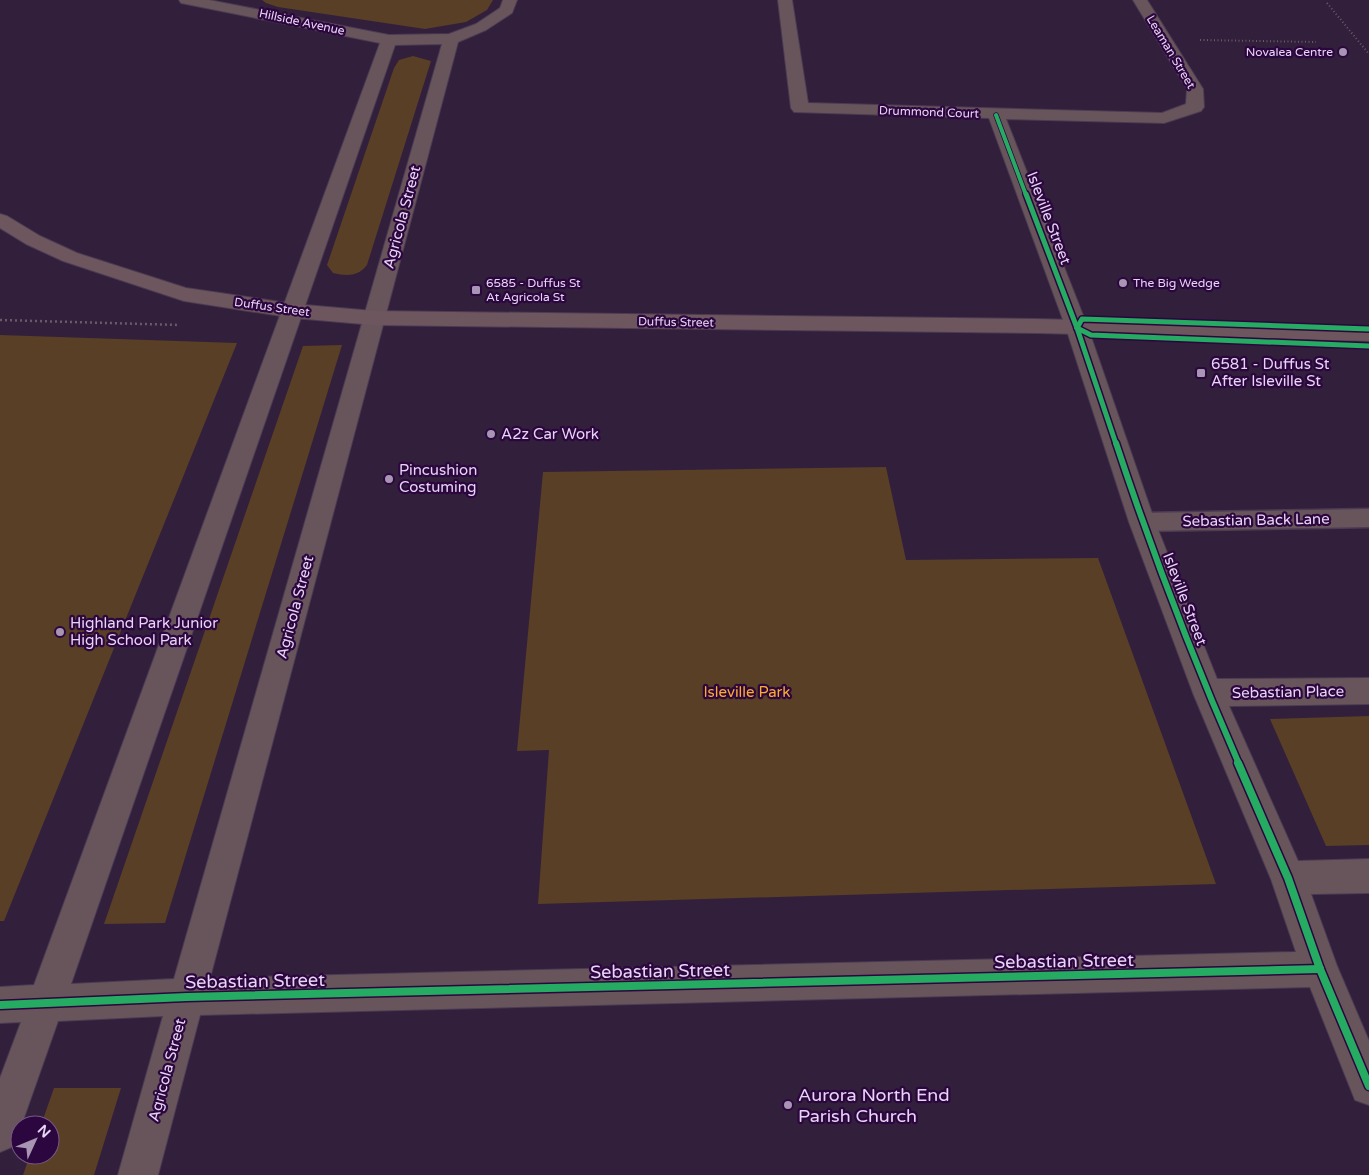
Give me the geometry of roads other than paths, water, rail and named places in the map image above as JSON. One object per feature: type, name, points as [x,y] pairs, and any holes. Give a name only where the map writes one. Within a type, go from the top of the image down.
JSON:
[{"type":"main road","name":"Duffus Street","points":[[0,220],[33,240],[70,257],[134,279],[184,294],[294,312],[374,318],[1369,334]]},
{"type":"street","name":"Hillside Avenue","points":[[186,0],[236,4],[389,40],[451,39]]},
{"type":"street","points":[[451,39],[481,27],[507,10],[510,0]]},
{"type":"street","name":"Drummond Court","points":[[785,0],[800,108],[996,115],[1164,118],[1195,107]]},
{"type":"street","name":"Leaman Street","points":[[1140,0],[1195,88],[1195,107]]},
{"type":"street","name":"Agricola Street","points":[[138,1175],[451,39]]},
{"type":"street","points":[[0,1132],[294,312],[389,40]]},
{"type":"street","name":"Isleville Street","points":[[996,115],[1077,328],[1142,522],[1208,694],[1288,878],[1320,970],[1369,1086]]},
{"type":"street","name":"Sebastian Place","points":[[1208,694],[1369,691]]},
{"type":"street","points":[[1288,878],[1369,876]]},
{"type":"street","name":"Sebastian Street","points":[[0,1005],[187,998],[1320,970]]},
{"type":"lane","name":"Sebastian Back Lane","points":[[1142,522],[1369,518]]},
{"type":"place","name":"Novalea Centre","points":[[1343,52]]},
{"type":"place","name":"The Big Wedge","points":[[1123,283]]},
{"type":"place","name":"6585 - Duffus St At Agricola St","points":[[476,290]]},
{"type":"place","name":"6581 - Duffus St After Isleville St","points":[[1201,373]]},
{"type":"place","name":"A2z Car Work","points":[[491,434]]},
{"type":"place","name":"Pincushion Costuming","points":[[389,479]]},
{"type":"place","name":"Highland Park Junior High School Park","points":[[60,632]]},
{"type":"place","name":"Aurora North End Parish Church","points":[[788,1105]]},
{"type":"park label","name":"Isleville Park","points":[[747,692]]}]
